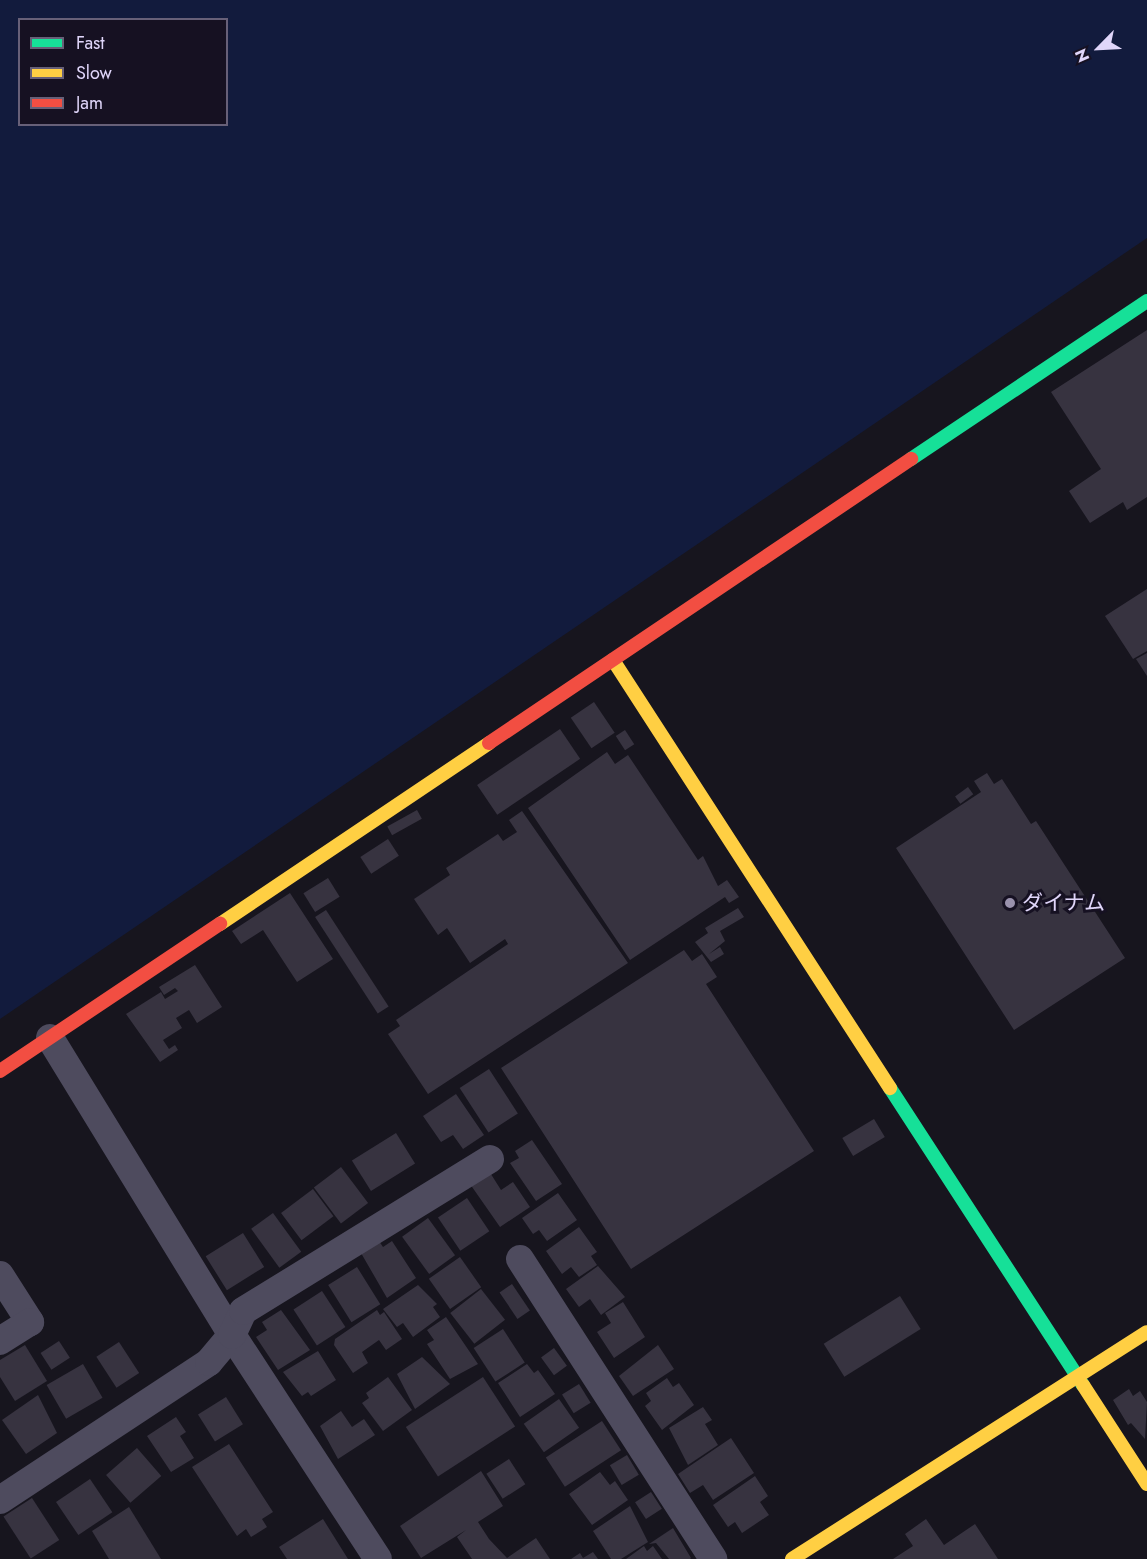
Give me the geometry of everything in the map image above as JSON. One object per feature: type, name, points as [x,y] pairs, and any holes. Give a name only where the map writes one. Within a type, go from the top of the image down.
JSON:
[{"type":"street","points":[[0,1071],[1147,301]]},
{"type":"street","points":[[613,660],[1147,1484]]},
{"type":"street","points":[[50,1038],[232,1335],[378,1559]]},
{"type":"street","points":[[0,1500],[209,1362],[232,1335],[243,1311],[490,1159]]},
{"type":"street","points":[[520,1259],[713,1559]]},
{"type":"street","points":[[0,1275],[30,1322],[0,1341]]},
{"type":"street","points":[[792,1559],[1147,1332]]},
{"type":"water","points":[[0,0],[1147,0],[1147,238],[0,1019]]},
{"type":"building","points":[[1147,330],[1147,497],[1127,510],[1123,502],[1090,523],[1069,491],[1101,469],[1051,392]]},
{"type":"building","points":[[1147,589],[1147,651],[1133,659],[1105,616]]},
{"type":"building","points":[[1147,653],[1147,676],[1136,659]]},
{"type":"building","points":[[594,702],[615,733],[591,748],[571,718]]},
{"type":"building","points":[[560,729],[580,759],[497,815],[477,785]]},
{"type":"building","points":[[625,730],[634,744],[625,750],[616,736]]},
{"type":"building","points":[[607,752],[615,764],[628,755],[698,860],[703,856],[718,886],[727,880],[739,897],[729,903],[725,897],[630,960],[528,808]]},
{"type":"building","name":"ダイナム","points":[[987,773],[994,784],[1002,779],[1031,824],[1036,821],[1125,958],[1014,1030],[896,848],[981,792],[974,781]]},
{"type":"building","points":[[968,787],[973,794],[960,804],[955,796]]},
{"type":"building","points":[[417,810],[422,819],[392,835],[387,826]]},
{"type":"building","points":[[522,811],[628,963],[428,1094],[388,1034],[400,1026],[396,1020],[508,944],[505,939],[470,963],[447,928],[438,935],[414,899],[450,875],[446,868],[498,834],[503,841],[517,832],[509,820]]},
{"type":"building","points":[[388,839],[399,856],[371,874],[360,857]]},
{"type":"building","points":[[328,878],[340,897],[315,912],[303,893]]},
{"type":"building","points":[[290,893],[333,959],[297,982],[263,930],[241,944],[232,931]]},
{"type":"building","points":[[738,908],[744,917],[720,931],[725,941],[709,954],[720,947],[724,954],[711,962],[695,942],[708,933],[705,928]]},
{"type":"building","points":[[326,910],[389,1006],[378,1014],[315,917]]},
{"type":"building","points":[[684,950],[692,961],[702,954],[717,977],[706,984],[814,1151],[631,1269],[501,1068]]},
{"type":"building","points":[[195,965],[222,1007],[197,1023],[189,1010],[176,1018],[182,1028],[163,1040],[169,1049],[175,1045],[178,1050],[160,1062],[126,1014],[161,992],[165,999],[178,991],[175,988],[164,995],[159,987]]},
{"type":"building","points":[[489,1069],[518,1113],[489,1133],[460,1088]]},
{"type":"building","points":[[456,1094],[484,1135],[463,1149],[453,1135],[441,1142],[423,1116]]},
{"type":"building","points":[[874,1119],[885,1137],[853,1156],[842,1138]]},
{"type":"building","points":[[396,1133],[415,1164],[371,1191],[352,1161]]},
{"type":"building","points":[[532,1140],[562,1184],[536,1201],[510,1163],[519,1158],[515,1151]]},
{"type":"building","points":[[341,1167],[368,1203],[341,1223],[314,1187]]},
{"type":"building","points":[[489,1171],[501,1190],[513,1182],[530,1207],[500,1227],[470,1184]]},
{"type":"building","points":[[313,1189],[333,1216],[302,1240],[281,1213]]},
{"type":"building","points":[[558,1193],[577,1220],[547,1241],[539,1230],[533,1234],[522,1218]]},
{"type":"building","points":[[467,1198],[489,1231],[460,1251],[438,1218]]},
{"type":"building","points":[[273,1213],[301,1252],[279,1268],[251,1229]]},
{"type":"building","points":[[428,1218],[455,1255],[429,1274],[402,1237]]},
{"type":"building","points":[[579,1227],[597,1252],[591,1256],[597,1265],[579,1277],[571,1267],[562,1274],[546,1251]]},
{"type":"building","points":[[243,1233],[264,1267],[227,1290],[206,1256]]},
{"type":"building","points":[[379,1241],[383,1247],[392,1241],[416,1278],[387,1298],[361,1253]]},
{"type":"building","points":[[460,1257],[481,1287],[450,1309],[429,1279]]},
{"type":"building","points":[[598,1266],[625,1297],[601,1315],[590,1299],[579,1307],[566,1289]]},
{"type":"building","points":[[357,1267],[380,1304],[351,1322],[328,1285]]},
{"type":"building","points":[[512,1284],[530,1311],[517,1319],[500,1292]]},
{"type":"building","points":[[418,1285],[437,1304],[433,1307],[440,1317],[413,1337],[403,1323],[397,1327],[383,1309]]},
{"type":"building","points":[[481,1289],[505,1320],[474,1344],[450,1313]]},
{"type":"building","points":[[322,1291],[345,1327],[317,1346],[293,1310]]},
{"type":"building","points":[[900,1296],[921,1329],[844,1377],[824,1344]]},
{"type":"building","points":[[623,1302],[645,1337],[614,1358],[597,1332],[611,1323],[605,1313]]},
{"type":"building","points":[[281,1310],[310,1350],[278,1370],[256,1337],[267,1330],[262,1322]]},
{"type":"building","points":[[377,1310],[380,1315],[384,1312],[402,1339],[386,1350],[379,1340],[362,1352],[368,1363],[353,1373],[334,1345],[335,1339]]},
{"type":"building","points":[[446,1317],[478,1364],[450,1379],[427,1344],[434,1340],[427,1330]]},
{"type":"building","points":[[503,1329],[525,1363],[495,1382],[474,1348]]},
{"type":"building","points":[[59,1341],[70,1358],[51,1370],[41,1353]]},
{"type":"building","points":[[119,1342],[139,1373],[117,1388],[96,1357]]},
{"type":"building","points":[[25,1345],[47,1381],[15,1401],[0,1377],[0,1360]]},
{"type":"building","points":[[658,1345],[674,1369],[633,1396],[619,1376]]},
{"type":"building","points":[[554,1348],[567,1366],[554,1375],[541,1357]]},
{"type":"building","points":[[318,1351],[336,1380],[311,1396],[308,1392],[302,1396],[283,1372]]},
{"type":"building","points":[[422,1357],[450,1384],[415,1409],[397,1374]]},
{"type":"building","points":[[83,1364],[102,1398],[66,1419],[47,1385]]},
{"type":"building","points":[[527,1364],[534,1373],[538,1370],[555,1394],[520,1417],[498,1383]]},
{"type":"building","points":[[388,1377],[412,1410],[383,1431],[362,1403],[369,1398],[366,1393]]},
{"type":"building","points":[[483,1377],[515,1426],[438,1477],[406,1427]]},
{"type":"building","points":[[667,1378],[673,1387],[679,1383],[694,1405],[662,1430],[645,1406],[651,1401],[646,1393]]},
{"type":"building","points":[[579,1384],[591,1403],[574,1413],[562,1395]]},
{"type":"building","points":[[1129,1389],[1133,1396],[1140,1391],[1147,1402],[1145,1439],[1131,1423],[1128,1425],[1113,1400]]},
{"type":"building","points":[[38,1395],[57,1433],[26,1454],[2,1420]]},
{"type":"building","points":[[226,1397],[243,1424],[215,1442],[198,1414]]},
{"type":"building","points":[[559,1399],[579,1428],[544,1452],[524,1424]]},
{"type":"building","points":[[703,1407],[712,1420],[705,1424],[718,1445],[688,1465],[669,1428]]},
{"type":"building","points":[[341,1411],[352,1427],[364,1419],[375,1435],[338,1459],[320,1426]]},
{"type":"building","points":[[176,1417],[186,1432],[180,1436],[194,1458],[171,1472],[147,1436]]},
{"type":"building","points":[[602,1421],[621,1450],[565,1487],[546,1457]]},
{"type":"building","points":[[731,1438],[754,1473],[713,1500],[703,1485],[690,1493],[678,1474]]},
{"type":"building","points":[[229,1444],[273,1512],[262,1519],[267,1527],[251,1537],[246,1529],[237,1536],[192,1467]]},
{"type":"building","points":[[137,1448],[161,1476],[130,1503],[106,1475]]},
{"type":"building","points":[[627,1455],[639,1475],[622,1485],[610,1465]]},
{"type":"building","points":[[509,1459],[525,1484],[503,1499],[486,1474]]},
{"type":"building","points":[[481,1471],[503,1506],[478,1522],[489,1539],[507,1558],[536,1538],[550,1559],[472,1559],[457,1537],[466,1530],[421,1558],[400,1526]]},
{"type":"building","points":[[600,1472],[610,1485],[615,1481],[628,1500],[592,1525],[569,1494]]},
{"type":"building","points":[[755,1476],[768,1496],[760,1502],[769,1515],[742,1533],[735,1522],[728,1527],[713,1505]]},
{"type":"building","points":[[90,1479],[112,1512],[78,1535],[56,1502]]},
{"type":"building","points":[[651,1492],[662,1509],[646,1519],[635,1502]]},
{"type":"building","points":[[32,1498],[59,1540],[31,1558],[3,1517]]},
{"type":"building","points":[[630,1506],[648,1542],[621,1559],[611,1559],[593,1531]]},
{"type":"building","points":[[129,1507],[161,1559],[109,1559],[92,1531]]},
{"type":"building","points":[[323,1519],[348,1559],[287,1559],[279,1547]]},
{"type":"building","points":[[926,1519],[944,1545],[975,1524],[998,1559],[893,1559],[913,1546],[905,1534]]},
{"type":"building","points":[[673,1528],[690,1559],[669,1559],[656,1543],[649,1544]]},
{"type":"building","points":[[644,1546],[647,1551],[653,1546],[662,1559],[626,1559]]},
{"type":"building","points":[[593,1552],[598,1559],[571,1559],[580,1553],[583,1558]]},
{"type":"traffic: fast","points":[[911,459],[1147,301]]},
{"type":"traffic: fast","points":[[890,1088],[1083,1385]]},
{"type":"traffic: slow","points":[[613,660],[890,1088]]},
{"type":"traffic: slow","points":[[220,924],[489,743]]},
{"type":"traffic: slow","points":[[792,1559],[1147,1332]]},
{"type":"traffic: slow","points":[[1083,1385],[1147,1484]]},
{"type":"traffic: jam","points":[[489,743],[911,459]]},
{"type":"traffic: jam","points":[[0,1071],[220,924]]},
{"type":"place","name":"ダイナム","points":[[1010,903]]}]
